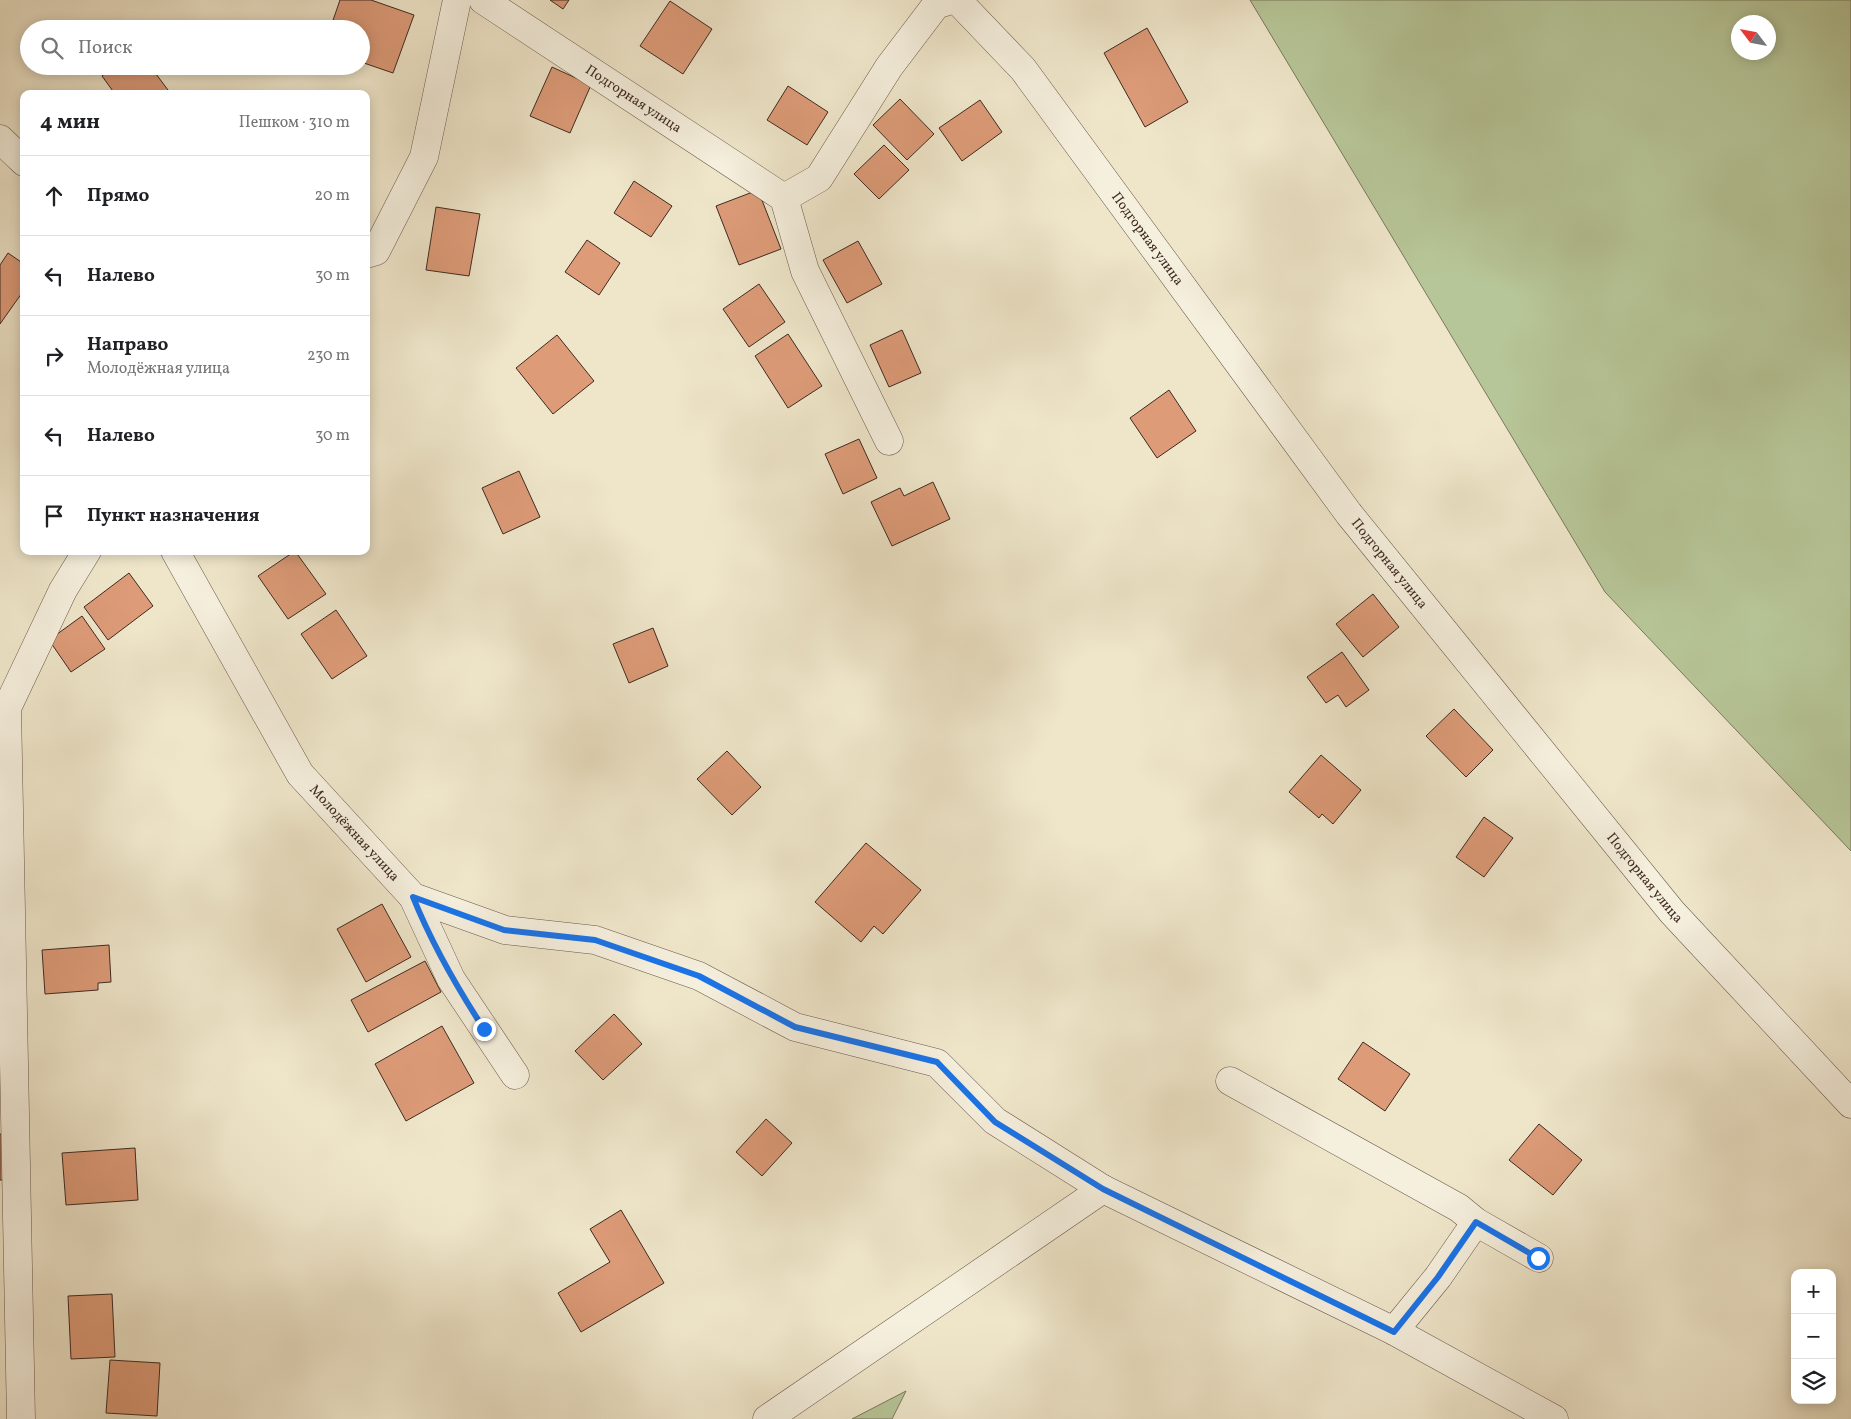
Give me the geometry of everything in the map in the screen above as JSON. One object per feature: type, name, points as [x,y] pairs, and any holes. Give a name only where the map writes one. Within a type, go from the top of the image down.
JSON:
[{"type":"street","points":[[370,253],[376,251],[424,157],[457,0]]},
{"type":"street","name":"Подгорная улица","points":[[483,0],[784,198]]},
{"type":"street","points":[[889,441],[805,271],[784,198],[819,178],[889,67],[936,5],[951,0]]},
{"type":"street","name":"Подгорная улица","points":[[957,0],[1023,69],[1349,514],[1672,912],[1851,1104]]},
{"type":"street","points":[[0,139],[20,158]]},
{"type":"street","points":[[21,1419],[5,858],[7,708],[63,590],[85,555]]},
{"type":"street","name":"Молодёжная улица","points":[[177,555],[300,774],[413,897],[504,930],[595,940],[699,976],[795,1027],[937,1062],[995,1122],[1103,1189],[1394,1332],[1554,1419]]},
{"type":"street","points":[[413,897],[424,926],[452,979],[515,1075]]},
{"type":"street","points":[[1230,1081],[1459,1208],[1476,1222],[1538,1258]]},
{"type":"street","points":[[767,1419],[1103,1189]]},
{"type":"street","points":[[1394,1332],[1438,1277],[1476,1222]]},
{"type":"green space","points":[[1250,0],[1851,0],[1851,851],[1605,592]]},
{"type":"green space","points":[[906,1391],[892,1419],[852,1419]]},
{"type":"building","points":[[340,0],[371,0],[414,15],[393,73],[370,65],[370,20],[333,20]]},
{"type":"building","points":[[550,0],[569,0],[563,9]]},
{"type":"building","points":[[670,1],[712,29],[683,74],[640,46]]},
{"type":"building","points":[[1147,28],[1188,102],[1145,127],[1104,53]]},
{"type":"building","points":[[552,67],[591,85],[570,133],[530,116]]},
{"type":"building","points":[[157,75],[168,90],[112,90],[102,76]]},
{"type":"building","points":[[788,86],[828,112],[807,145],[767,120]]},
{"type":"building","points":[[900,99],[934,134],[907,160],[873,125]]},
{"type":"building","points":[[980,100],[1002,132],[962,161],[939,128]]},
{"type":"building","points":[[884,145],[909,170],[879,199],[854,174]]},
{"type":"building","points":[[634,181],[672,206],[651,237],[614,213]]},
{"type":"building","points":[[758,190],[781,249],[739,265],[716,206]]},
{"type":"building","points":[[436,207],[480,214],[469,276],[426,270]]},
{"type":"building","points":[[587,240],[620,263],[599,295],[565,272]]},
{"type":"building","points":[[858,241],[882,284],[847,303],[823,260]]},
{"type":"building","points":[[8,253],[20,261],[20,296],[0,324],[0,265]]},
{"type":"building","points":[[759,284],[785,322],[749,347],[723,309]]},
{"type":"building","points":[[902,330],[921,373],[889,387],[870,345]]},
{"type":"building","points":[[788,334],[822,386],[788,408],[755,356]]},
{"type":"building","points":[[557,335],[594,381],[553,414],[516,368]]},
{"type":"building","points":[[1169,390],[1196,431],[1157,458],[1130,418]]},
{"type":"building","points":[[859,439],[877,478],[843,494],[825,454]]},
{"type":"building","points":[[519,471],[540,517],[503,534],[482,488]]},
{"type":"building","points":[[933,482],[950,519],[892,546],[871,502],[900,488],[904,496]]},
{"type":"building","points":[[289,555],[298,555],[326,594],[288,619],[258,576]]},
{"type":"building","points":[[129,573],[153,606],[108,640],[84,607]]},
{"type":"building","points":[[1373,594],[1399,627],[1363,657],[1336,624]]},
{"type":"building","points":[[336,610],[367,656],[332,679],[301,634]]},
{"type":"building","points":[[82,616],[105,649],[71,672],[49,640]]},
{"type":"building","points":[[653,628],[668,666],[629,683],[613,644]]},
{"type":"building","points":[[1342,652],[1369,690],[1346,707],[1338,695],[1326,703],[1307,677]]},
{"type":"building","points":[[1454,709],[1493,750],[1466,777],[1426,736]]},
{"type":"building","points":[[727,751],[761,787],[732,815],[697,779]]},
{"type":"building","points":[[1321,755],[1361,790],[1333,824],[1322,814],[1319,818],[1289,792]]},
{"type":"building","points":[[1484,817],[1513,838],[1484,877],[1456,857]]},
{"type":"building","points":[[866,843],[921,890],[883,934],[874,926],[861,942],[815,902]]},
{"type":"building","points":[[382,904],[411,957],[366,982],[337,929]]},
{"type":"building","points":[[109,945],[111,982],[98,983],[98,990],[45,994],[42,950]]},
{"type":"building","points":[[425,961],[441,992],[368,1032],[351,1000]]},
{"type":"building","points":[[614,1014],[642,1044],[603,1080],[575,1051]]},
{"type":"building","points":[[442,1026],[474,1083],[406,1121],[375,1064]]},
{"type":"building","points":[[1363,1042],[1410,1074],[1385,1111],[1338,1079]]},
{"type":"building","points":[[766,1119],[792,1143],[762,1176],[736,1152]]},
{"type":"building","points":[[1539,1124],[1582,1160],[1553,1195],[1509,1160]]},
{"type":"building","points":[[0,1134],[6,1134],[9,1180],[0,1180]]},
{"type":"building","points":[[135,1148],[138,1200],[66,1205],[62,1153]]},
{"type":"building","points":[[621,1210],[664,1283],[581,1332],[558,1293],[610,1262],[590,1229]]},
{"type":"building","points":[[112,1294],[115,1357],[71,1359],[68,1296]]},
{"type":"building","points":[[110,1360],[160,1363],[157,1416],[106,1413]]},
{"type":"route","points":[[484,1029],[435,948],[413,897],[504,930],[595,940],[699,976],[795,1027],[937,1062],[995,1122],[1103,1189],[1394,1332],[1438,1277],[1476,1222],[1538,1258]]}]
